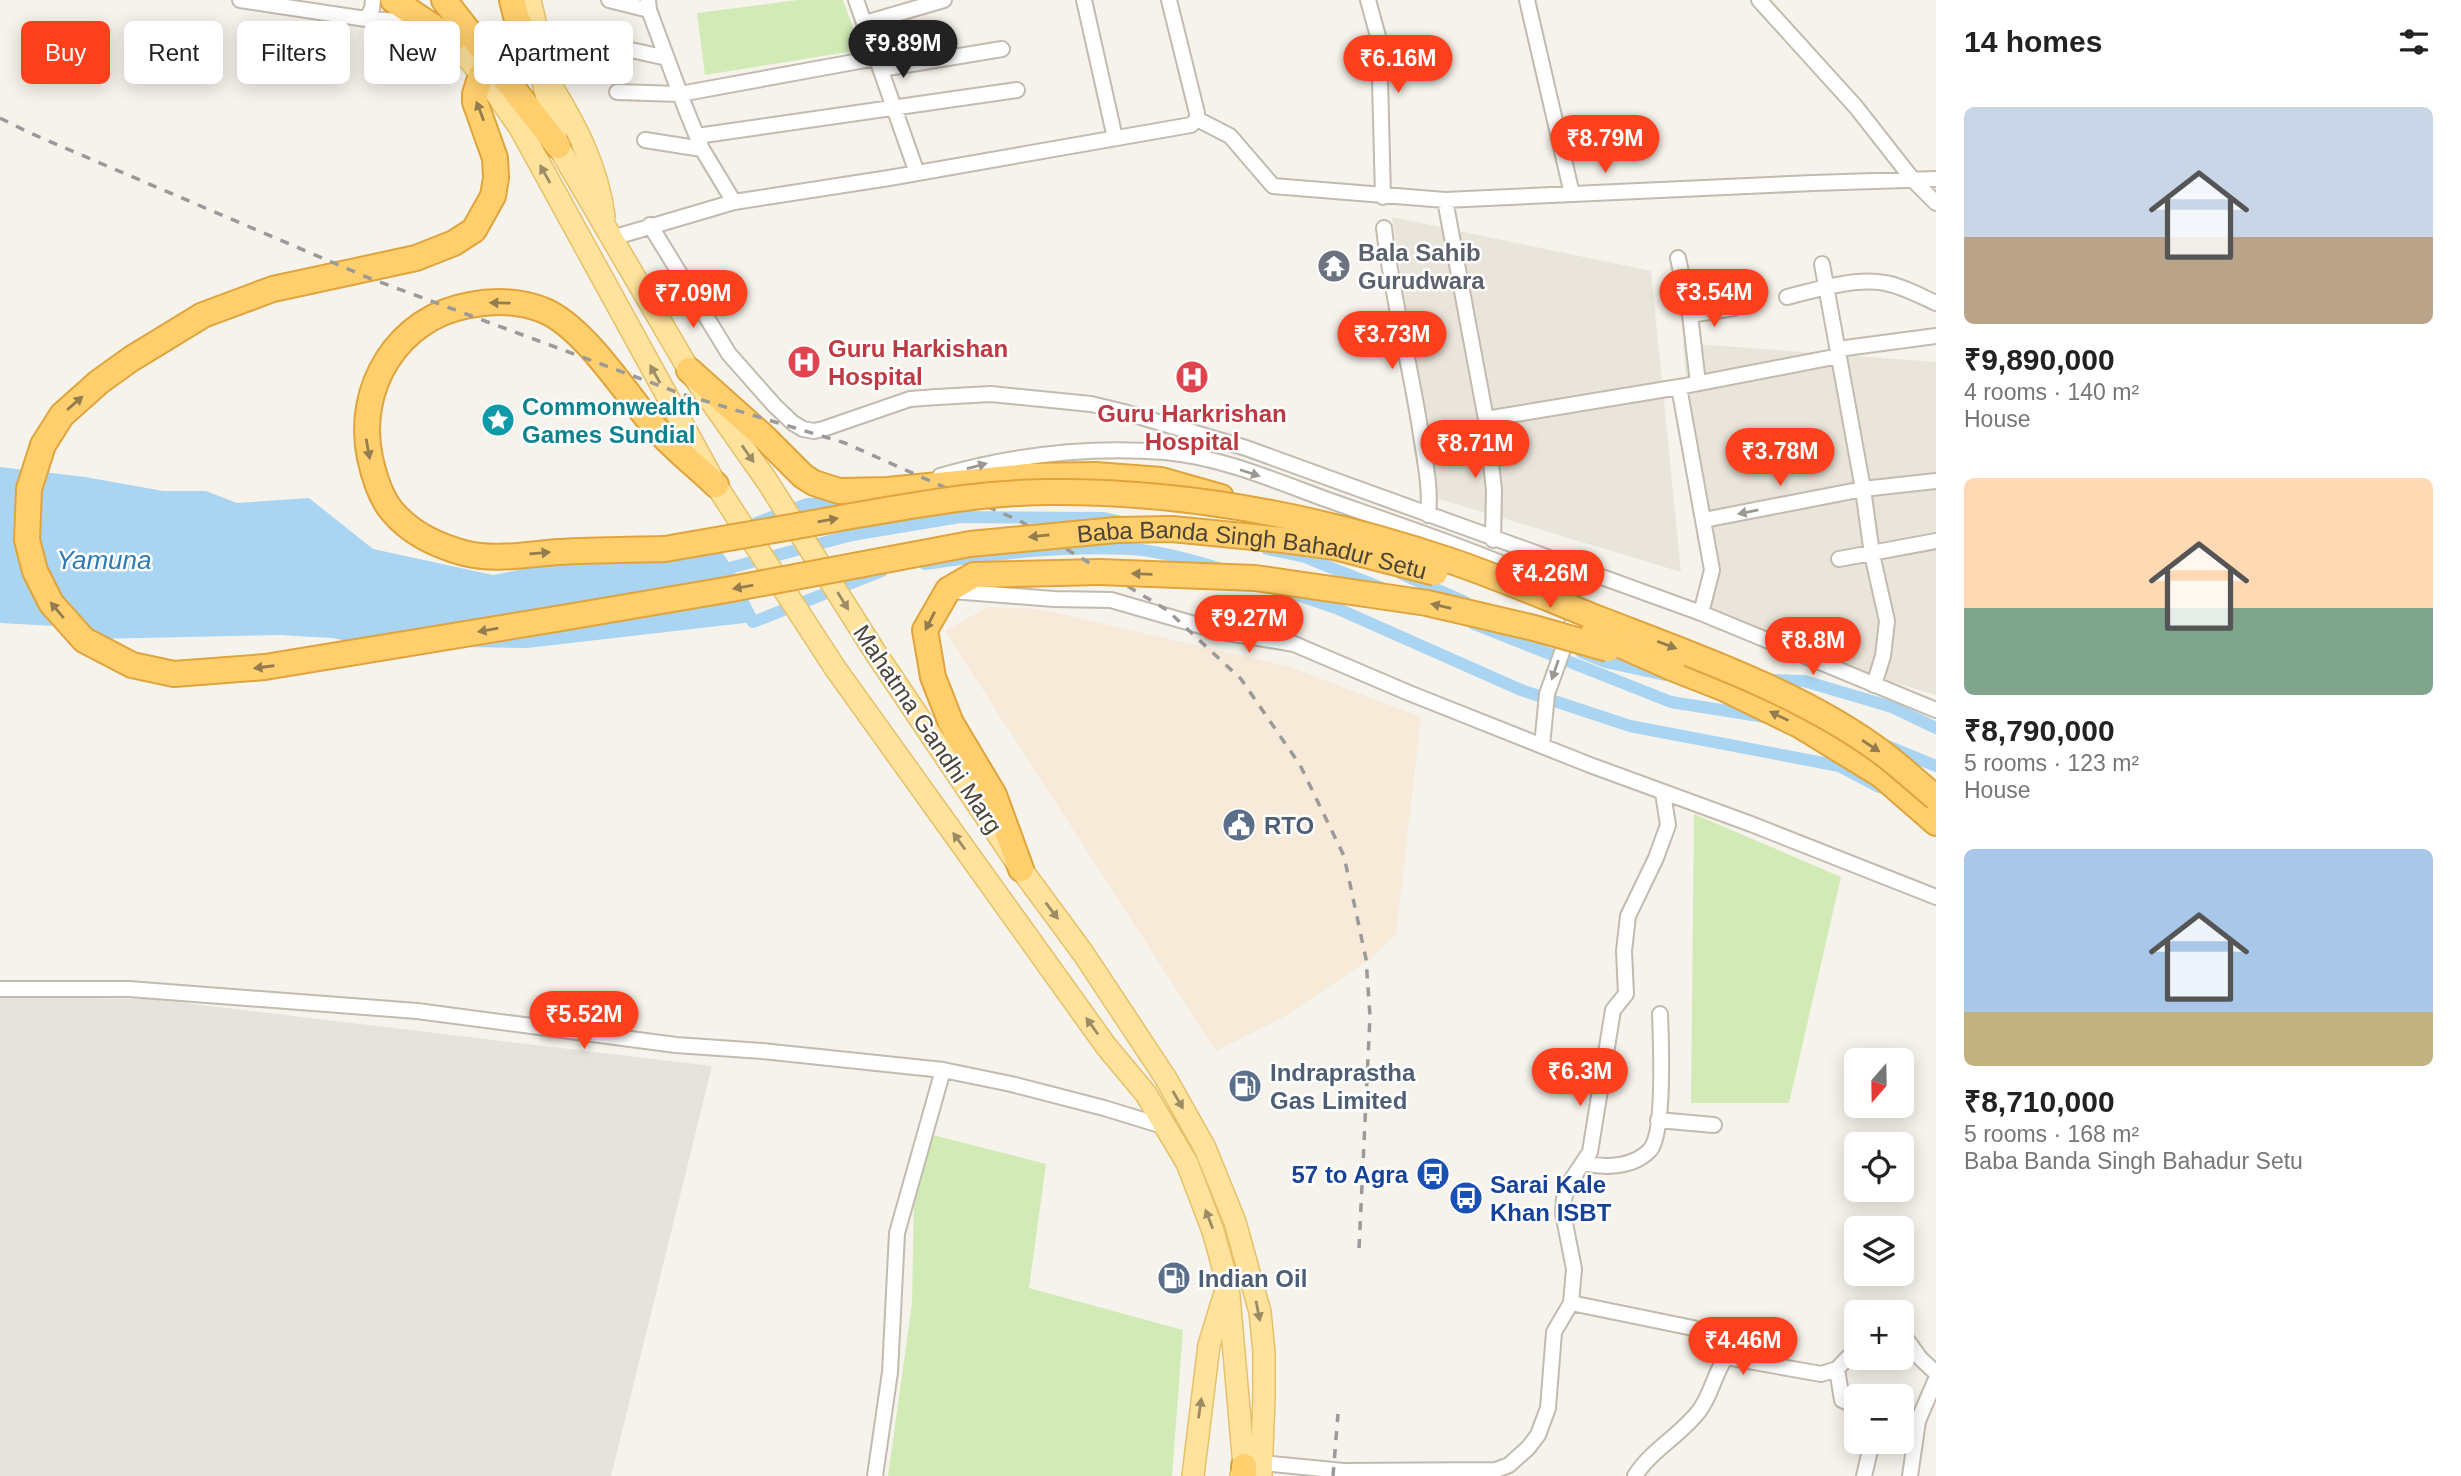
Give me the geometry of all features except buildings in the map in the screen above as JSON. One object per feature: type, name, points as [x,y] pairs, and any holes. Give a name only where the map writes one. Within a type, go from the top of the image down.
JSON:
[{"type":"highway","points":[[393,0],[423,21]]},
{"type":"highway","points":[[408,0],[432,21]]},
{"type":"highway","points":[[444,0],[558,146]]},
{"type":"highway","points":[[512,0],[518,21]]},
{"type":"highway","name":"Baba Banda Singh Bahadur Setu","points":[[479,84],[475,102],[495,158],[496,178],[493,196],[474,230],[454,243],[416,258],[273,289],[202,315],[99,382],[62,415],[43,445],[29,489],[27,540],[35,571],[51,603],[84,640],[132,664],[174,674],[265,667],[726,590],[970,544],[1116,530],[1172,529],[1228,533],[1334,547],[1437,573],[1491,590],[1723,688],[1801,726],[1881,775],[1936,823]]},
{"type":"highway","name":"Baba Banda Singh Bahadur Setu","points":[[721,491],[660,433],[581,337],[564,321],[543,310],[523,304],[500,301],[480,303],[437,314],[389,354],[378,372],[366,412],[365,433],[369,453],[381,493],[391,510],[407,526],[439,545],[466,554],[502,557],[560,552],[665,549],[969,496],[1047,492],[1102,492],[1160,497],[1276,513],[1336,527],[1450,560],[1735,674],[1838,725],[1884,754],[1936,798]]},
{"type":"highway","points":[[689,370],[764,437],[793,467],[814,483],[839,491],[888,491],[1028,476],[1095,475],[1161,480],[1276,513]]},
{"type":"highway","points":[[1021,869],[994,795],[951,723],[933,677],[925,631],[948,590],[974,575],[1099,572],[1255,578],[1427,603],[1534,628],[1672,668]]},
{"type":"main road","name":"Mahatma Gandhi Marg","points":[[530,0],[535,21]]},
{"type":"main road","name":"Mahatma Gandhi Marg","points":[[460,49],[474,66]]},
{"type":"main road","name":"Mahatma Gandhi Marg","points":[[488,84],[520,128],[721,491],[835,668],[1098,1034],[1146,1094],[1192,1174],[1213,1231],[1228,1285],[1250,1471]]},
{"type":"main road","name":"Mahatma Gandhi Marg","points":[[544,84],[558,146],[689,370],[767,481],[875,652],[1021,869],[1083,953],[1165,1077],[1205,1148],[1235,1222],[1260,1312],[1264,1352],[1250,1471]]},
{"type":"main road","points":[[550,84],[586,148],[598,179],[609,233]]},
{"type":"main road","points":[[1193,1476],[1209,1345],[1228,1285]]},
{"type":"street","points":[[240,0],[385,21]]},
{"type":"street","points":[[366,19],[372,9],[373,0]]},
{"type":"street","points":[[609,0],[649,5],[700,143],[734,202]]},
{"type":"street","points":[[856,0],[916,173]]},
{"type":"street","points":[[865,23],[944,0]]},
{"type":"street","points":[[1084,0],[1115,138]]},
{"type":"street","points":[[609,233],[650,225],[734,202],[1191,125],[1197,120],[1198,113],[1169,0]]},
{"type":"street","points":[[1368,0],[1379,40],[1383,197]]},
{"type":"street","points":[[1527,0],[1572,194]]},
{"type":"street","points":[[1759,0],[1857,107],[1914,181],[1936,203]]},
{"type":"street","points":[[617,92],[680,94],[879,64],[1002,49]]},
{"type":"street","points":[[633,50],[667,58]]},
{"type":"street","points":[[645,140],[700,143],[893,107],[1017,90]]},
{"type":"street","points":[[1197,120],[1230,136],[1273,186],[1383,197],[1445,200],[1936,179]]},
{"type":"street","points":[[1445,200],[1486,419],[1494,490],[1493,540]]},
{"type":"street","points":[[650,225],[729,354],[775,406],[803,429],[823,429],[910,399],[991,394],[1091,404],[1124,412],[1246,448],[1493,540],[1701,613],[1936,710]]},
{"type":"street","points":[[1384,228],[1395,304],[1414,386],[1430,492],[1428,515]]},
{"type":"street","points":[[1678,258],[1690,315],[1698,383]]},
{"type":"street","points":[[1822,264],[1863,489],[1872,554],[1887,621],[1883,656],[1874,685]]},
{"type":"street","points":[[1787,297],[1826,287],[1881,282],[1936,303]]},
{"type":"street","points":[[1690,315],[1734,308]]},
{"type":"street","points":[[1486,419],[1679,387],[1936,335]]},
{"type":"street","points":[[1679,387],[1712,570],[1701,613]]},
{"type":"street","points":[[888,491],[985,463],[1031,455],[1108,450],[1167,452],[1208,460],[1281,483],[1459,547],[1546,583],[1576,613],[1547,694],[1542,746]]},
{"type":"street","points":[[1704,520],[1863,489],[1936,481]]},
{"type":"street","points":[[1839,559],[1936,541]]},
{"type":"street","points":[[1546,583],[1552,561]]},
{"type":"street","points":[[948,590],[1054,599],[1111,600],[1222,632],[1294,643],[1409,694],[1936,897]]},
{"type":"street","points":[[1250,1471],[1496,1470],[1509,1465],[1528,1448],[1542,1426],[1548,1408],[1554,1332],[1571,1303],[1574,1269],[1563,1213],[1564,1199],[1568,1185],[1590,1152],[1613,1010],[1626,994],[1624,951],[1628,916],[1656,858],[1668,825],[1663,793]]},
{"type":"street","points":[[0,989],[129,989],[417,1011],[676,1045],[943,1070],[1011,1084],[1166,1127]]},
{"type":"street","points":[[1583,1163],[1603,1168],[1626,1164],[1643,1155],[1654,1143],[1661,1067],[1660,1014]]},
{"type":"street","points":[[875,1476],[890,1372],[897,1233],[943,1070]]},
{"type":"street","points":[[1658,1120],[1714,1125]]},
{"type":"street","points":[[1571,1303],[1693,1328],[1711,1340],[1726,1357],[1821,1374],[1838,1369],[1844,1362]]},
{"type":"street","points":[[1914,1350],[1936,1373]]},
{"type":"street","points":[[1635,1476],[1699,1411],[1726,1357]]},
{"type":"street","points":[[1838,1369],[1844,1401]]},
{"type":"street","points":[[1910,1476],[1918,1421],[1936,1380]]},
{"type":"street","points":[[1914,1420],[1918,1421]]},
{"type":"street","points":[[1864,1476],[1869,1454]]},
{"type":"shaded area","points":[[1392,217],[1651,271],[1681,572],[1436,498]]},
{"type":"shaded area","points":[[1683,343],[1936,362],[1936,695],[1708,627]]},
{"type":"shaded area","name":"RTO","points":[[988,607],[1039,609],[1290,667],[1421,717],[1396,934],[1372,958],[1284,1017],[1216,1051],[945,631]]},
{"type":"shaded area","points":[[0,997],[151,999],[712,1066],[611,1476],[0,1476]]},
{"type":"green space","points":[[798,0],[843,0],[861,50],[705,75],[697,13]]},
{"type":"green space","points":[[1694,814],[1841,877],[1789,1103],[1691,1103]]},
{"type":"green space","points":[[933,1135],[1046,1164],[1029,1288],[1183,1330],[1172,1476],[888,1476],[912,1303],[914,1196]]},
{"type":"water","name":"Yamuna","points":[[0,467],[85,477],[163,491],[206,491],[237,503],[309,498],[373,549],[493,575],[599,554],[708,541],[726,569],[734,592],[753,622],[527,648],[467,647],[422,642],[387,649],[332,638],[279,635],[93,639],[55,626],[0,623]]},
{"type":"waterway","points":[[756,523],[807,504],[871,502]]},
{"type":"waterway","points":[[726,569],[852,535],[960,517],[1104,518],[1122,522]]},
{"type":"waterway","points":[[710,541],[753,622],[882,571]]},
{"type":"waterway","points":[[925,564],[1026,552],[1103,548],[1151,551],[1218,568]]},
{"type":"waterway","points":[[1267,549],[1302,556],[1382,588]]},
{"type":"waterway","points":[[1402,574],[1465,602]]},
{"type":"waterway","points":[[1292,593],[1336,608],[1521,690],[1630,726],[1839,766],[1879,787]]},
{"type":"waterway","points":[[1474,624],[1671,702],[1765,717]]},
{"type":"waterway","points":[[1581,652],[1605,662],[1665,675]]},
{"type":"waterway","points":[[1767,680],[1804,681],[1892,707],[1936,728]]},
{"type":"waterway","points":[[1885,745],[1936,766]]},
{"type":"railway","points":[[0,118],[369,278],[682,394],[845,443],[1020,521],[1167,610],[1241,679],[1300,765],[1344,856],[1366,959],[1370,1016],[1359,1249]]},
{"type":"railway","points":[[1333,1476],[1338,1414]]},
{"type":"place","name":"Bala Sahib Gurudwara","points":[[1334,266]]},
{"type":"place","name":"Guru Harkishan Hospital","points":[[804,362]]},
{"type":"place","name":"Guru Harkrishan Hospital","points":[[1192,377]]},
{"type":"place","name":"Commonwealth Games Sundial","points":[[498,420]]},
{"type":"place","name":"RTO","points":[[1239,825]]},
{"type":"place","name":"Indraprastha Gas Limited","points":[[1245,1086]]},
{"type":"place","name":"57 to Agra","points":[[1433,1174]]},
{"type":"place","name":"Sarai Kale Khan ISBT","points":[[1466,1198]]},
{"type":"place","name":"Indian Oil","points":[[1174,1278]]}]
